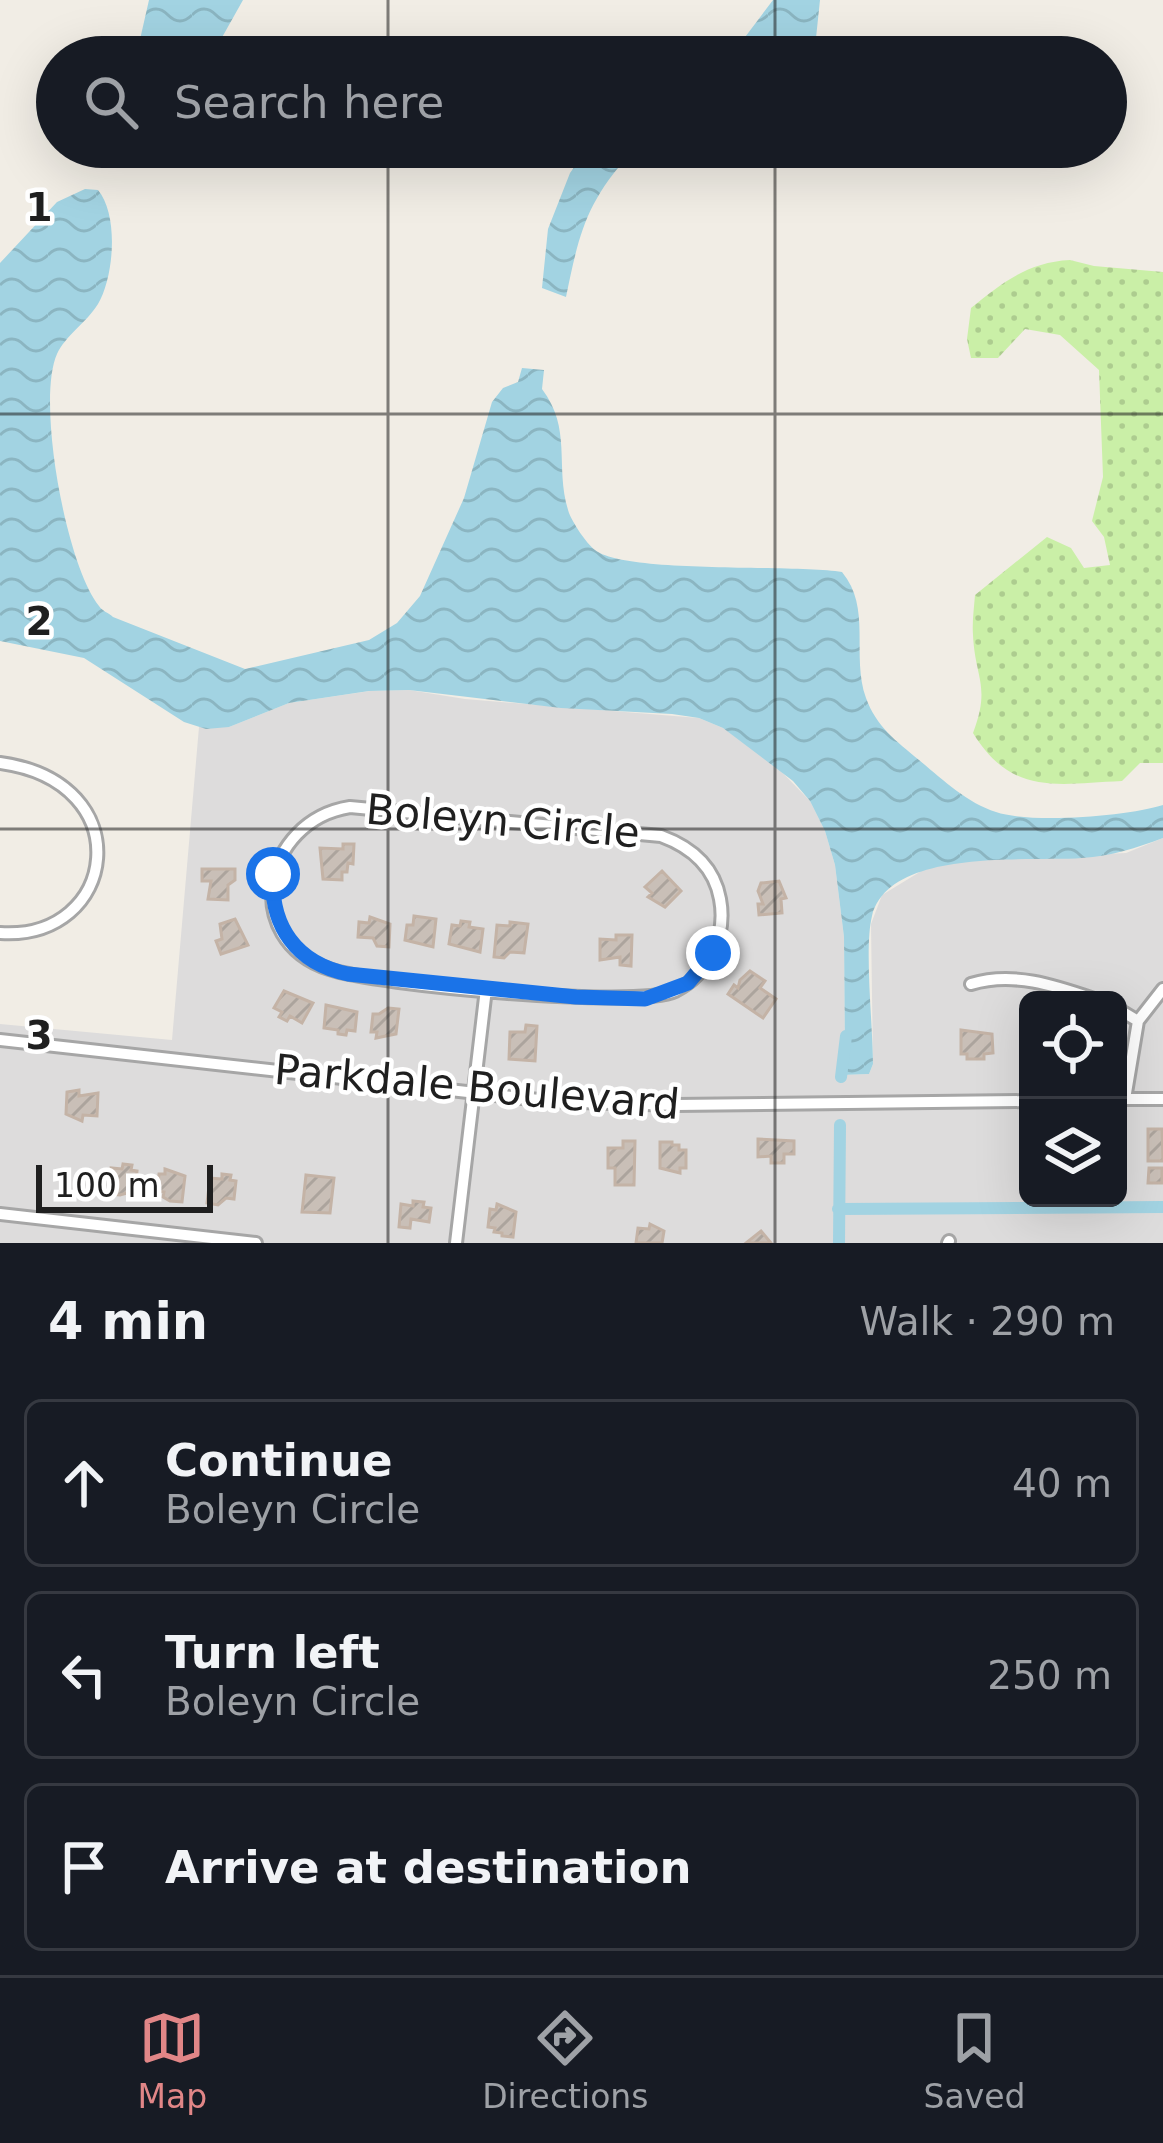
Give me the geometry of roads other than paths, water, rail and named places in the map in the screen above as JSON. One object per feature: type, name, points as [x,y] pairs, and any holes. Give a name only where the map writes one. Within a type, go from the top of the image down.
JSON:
[{"type":"street","points":[[0,763],[33,769],[74,792],[88,812],[97,843],[89,886],[67,914],[29,932],[0,933]]},
{"type":"street","name":"Boleyn Circle","points":[[372,807],[646,832],[691,850],[713,878],[722,909],[720,937],[703,970],[675,991],[645,999],[486,989],[348,974],[303,956],[284,933],[274,904],[273,874],[284,846],[319,814],[372,807]]},
{"type":"street","points":[[970,983],[1013,977],[1064,991]]},
{"type":"street","points":[[456,1243],[486,989]]},
{"type":"street","points":[[1127,1075],[1138,1021],[1163,989]]},
{"type":"street","points":[[1127,1014],[1138,1021]]},
{"type":"street","name":"Parkdale Boulevard","points":[[0,1040],[548,1101],[676,1105],[1019,1101]]},
{"type":"street","points":[[1127,1099],[1163,1099]]},
{"type":"street","points":[[0,1214],[256,1243]]},
{"type":"water","points":[[149,0],[243,0],[223,36],[141,36]]},
{"type":"water","points":[[773,0],[820,0],[816,36],[746,36]]},
{"type":"water","points":[[574,168],[619,168],[587,220],[566,297],[542,288],[548,229]]},
{"type":"water","points":[[85,189],[98,190],[105,201],[111,263],[98,304],[57,354],[51,377],[52,444],[76,556],[99,606],[113,617],[245,669],[369,640],[397,623],[420,596],[464,498],[492,402],[503,388],[518,382],[522,368],[544,370],[542,389],[557,419],[569,513],[595,550],[639,562],[842,572],[856,601],[862,682],[870,708],[888,732],[955,790],[996,812],[1032,818],[1080,817],[1163,805],[1163,838],[1104,855],[964,863],[905,878],[884,894],[872,916],[873,1064],[869,1074],[841,1075],[845,1060],[844,937],[835,865],[825,831],[793,781],[723,728],[672,714],[561,708],[409,690],[289,703],[229,727],[206,729],[184,722],[84,658],[0,641],[0,263],[57,202]]},
{"type":"waterway","points":[[841,1077],[846,1036]]},
{"type":"waterway","points":[[839,1243],[840,1125]]},
{"type":"waterway","points":[[838,1209],[1163,1207]]}]
